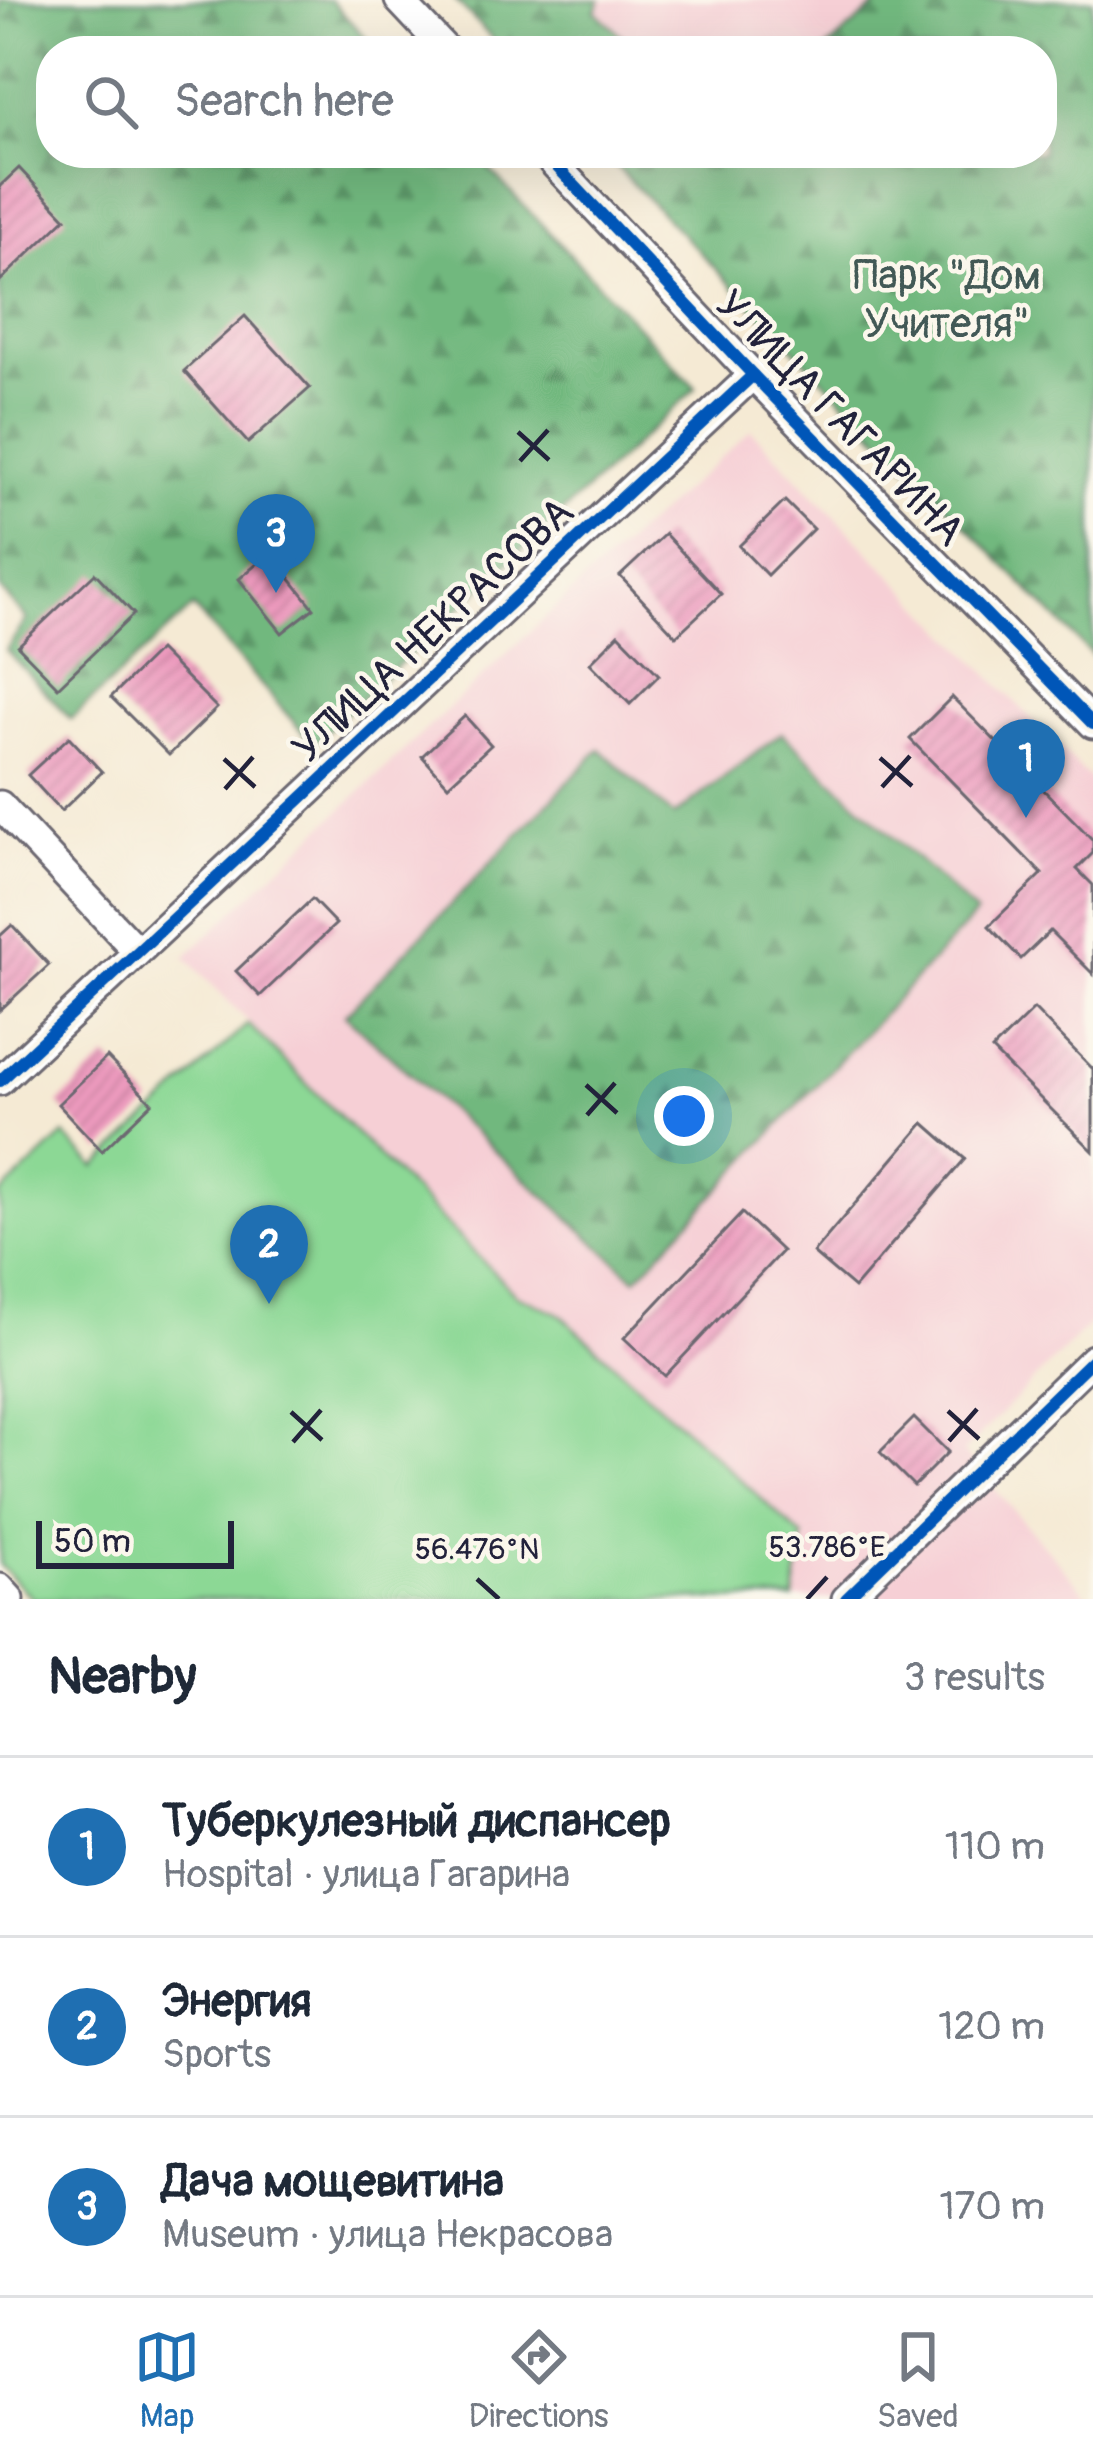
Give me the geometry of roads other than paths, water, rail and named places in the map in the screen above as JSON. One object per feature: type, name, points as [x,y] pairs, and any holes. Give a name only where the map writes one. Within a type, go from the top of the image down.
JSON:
[{"type":"street","points":[[399,0],[433,36]]},
{"type":"street","name":"УЛИЦА ГАГАРИНА","points":[[558,168],[1093,724]]},
{"type":"street","name":"УЛИЦА НЕКРАСОВА","points":[[0,1081],[752,374]]},
{"type":"street","points":[[0,805],[136,950]]},
{"type":"street","points":[[846,1599],[1093,1359]]},
{"type":"street","points":[[0,1588],[10,1599]]},
{"type":"place","name":"Дача мощевитина","points":[[276,593]]},
{"type":"place","name":"Туберкулезный диспансер","points":[[1026,818]]},
{"type":"place","name":"Энергия","points":[[269,1304]]},
{"type":"park label","name":"Парк \"Дом Учителя\"","points":[[947,298]]}]
